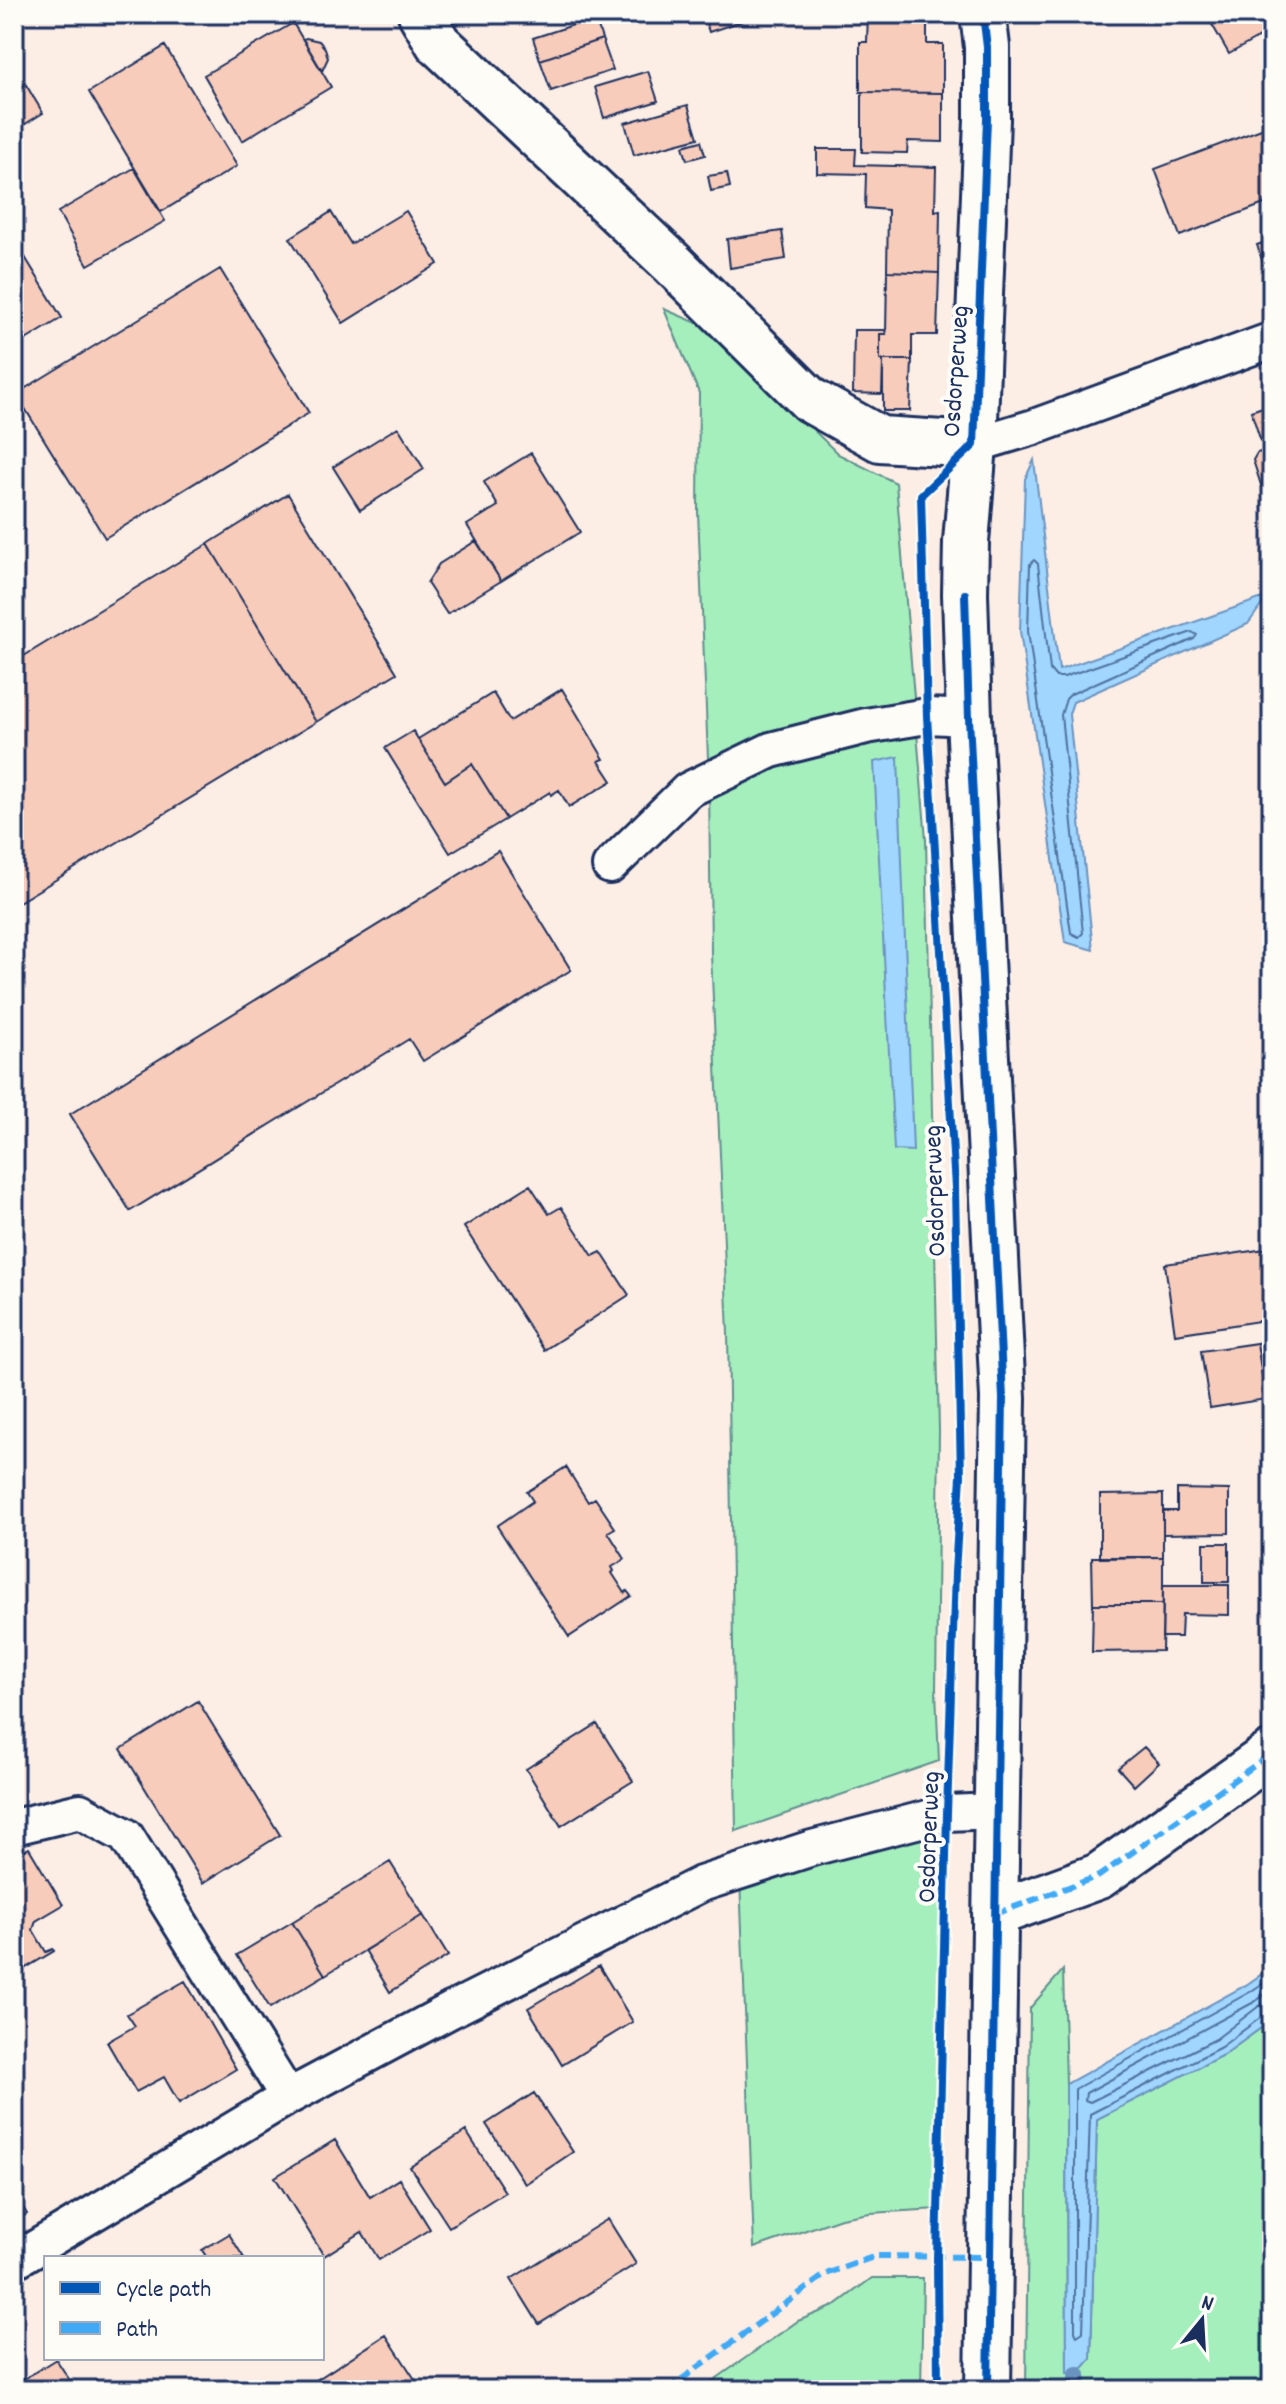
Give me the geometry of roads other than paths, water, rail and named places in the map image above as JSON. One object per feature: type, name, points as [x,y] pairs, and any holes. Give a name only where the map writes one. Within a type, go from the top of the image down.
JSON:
[{"type":"street","name":"Osdorperweg","points":[[421,14],[438,43],[671,262],[810,400],[880,439],[974,445]]},
{"type":"street","name":"Osdorperweg","points":[[983,14],[987,119],[974,445],[966,542],[969,718],[1003,1398],[988,2390]]},
{"type":"street","points":[[995,1914],[1099,1876],[1272,1753]]},
{"type":"lane","points":[[974,445],[1034,427],[1272,340]]},
{"type":"lane","points":[[610,866],[688,790],[771,750],[866,726],[927,716],[969,718]]},
{"type":"lane","points":[[14,1827],[80,1811],[126,1836],[288,2097]]},
{"type":"lane","points":[[14,2261],[288,2097],[453,2009],[701,1884],[812,1848],[947,1813],[995,1811]]},
{"type":"water","points":[[1034,460],[1059,670],[1268,596],[1248,624],[1073,702],[1069,714],[1093,950],[1065,942],[1020,631],[1025,479]]},
{"type":"water","points":[[898,757],[913,1151],[894,1150],[874,762]]},
{"type":"water","points":[[1272,1967],[1272,2020],[1225,2054],[1097,2119],[1091,2359],[1077,2375],[1067,2373],[1066,2084],[1246,1985]]},
{"type":"waterway","points":[[1077,2375],[1078,2390]]}]
